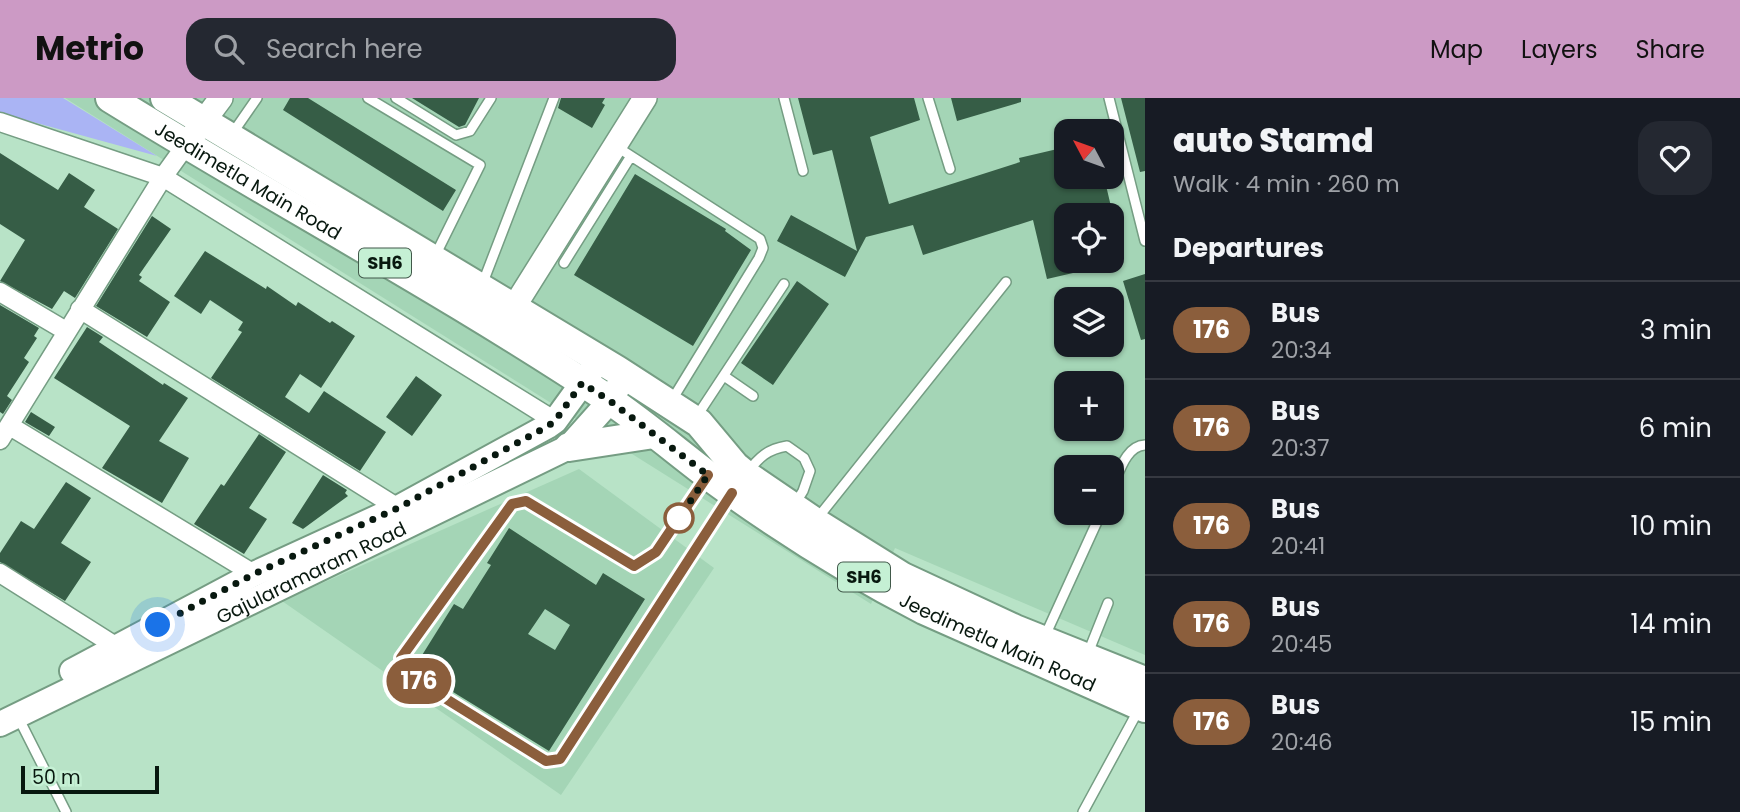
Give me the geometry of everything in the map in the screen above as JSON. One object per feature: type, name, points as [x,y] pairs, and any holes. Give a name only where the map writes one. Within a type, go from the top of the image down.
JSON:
[{"type":"main road","name":"Jeedimetla Main Road","points":[[110,98],[487,323],[587,376],[614,394],[654,434],[708,475],[738,478],[804,514],[903,577],[1086,658],[1144,698]]},
{"type":"main road","name":"Jeedimetla Main Road","points":[[165,98],[514,307],[694,421],[738,478],[806,543],[890,593],[936,616],[1144,698]]},
{"type":"main road","points":[[354,213],[379,243],[587,376]]},
{"type":"main road","name":"Gajularamaram Road","points":[[6,716],[117,647],[254,574],[398,508],[555,421],[587,376]]},
{"type":"main road","points":[[614,394],[738,478]]},
{"type":"main road","name":"Gajularamaram Road","points":[[6,716],[569,447],[614,394]]},
{"type":"main road","points":[[569,447],[654,434]]},
{"type":"street","points":[[221,98],[163,177],[5,433],[254,574]]},
{"type":"street","points":[[514,307],[597,192],[623,151],[645,98]]},
{"type":"street","points":[[0,122],[163,177],[555,421]]},
{"type":"street","points":[[0,292],[66,331]]},
{"type":"street","points":[[80,309],[398,508]]},
{"type":"street","points":[[0,573],[117,647]]},
{"type":"lane","points":[[229,137],[257,98]]},
{"type":"lane","points":[[368,98],[480,164],[433,260]]},
{"type":"lane","points":[[396,98],[456,135],[470,131],[491,98]]},
{"type":"lane","points":[[481,287],[554,98]]},
{"type":"lane","points":[[784,98],[803,171]]},
{"type":"lane","points":[[928,98],[950,169]]},
{"type":"lane","points":[[1109,98],[1145,241]]},
{"type":"lane","points":[[623,151],[760,239],[763,248],[760,258],[669,404]]},
{"type":"lane","points":[[564,263],[597,192]]},
{"type":"lane","points":[[804,514],[1006,282]]},
{"type":"lane","points":[[694,421],[784,284]]},
{"type":"lane","points":[[724,376],[753,396]]},
{"type":"lane","points":[[1124,462],[1134,448],[1145,444]]},
{"type":"lane","points":[[708,475],[656,552],[634,566],[526,501],[512,504],[401,658],[406,674],[546,761],[560,759],[738,478],[758,458],[773,448],[787,446],[804,458],[810,471],[803,491],[804,514]]},
{"type":"lane","points":[[1043,640],[1096,525]]},
{"type":"lane","points":[[1086,658],[1108,603]]},
{"type":"lane","points":[[1083,812],[1144,698]]},
{"type":"lane","points":[[6,716],[66,812]]},
{"type":"shaded area","points":[[0,98],[63,98],[157,156],[0,113]]},
{"type":"shaded area","points":[[65,98],[1145,98],[1145,655],[895,548],[871,604]]},
{"type":"shaded area","points":[[579,469],[714,568],[561,795],[282,601]]},
{"type":"building","points":[[290,98],[308,98],[456,190],[443,211],[283,110]]},
{"type":"building","points":[[412,98],[479,98],[465,125],[459,127]]},
{"type":"building","points":[[561,98],[605,98],[602,103],[605,105],[592,128],[558,108]]},
{"type":"building","points":[[798,98],[914,98],[920,120],[870,137],[889,204],[1020,162],[1019,158],[1054,150],[1054,189],[1107,189],[1110,203],[1054,203],[1054,273],[1073,273],[1047,279],[1033,220],[923,255],[913,225],[866,237],[845,277],[777,241],[791,215],[857,251],[832,150],[813,155]]},
{"type":"building","points":[[951,98],[1021,98],[1021,102],[957,121]]},
{"type":"building","points":[[1121,98],[1145,98],[1145,171],[1140,172]]},
{"type":"building","points":[[0,153],[58,190],[69,173],[95,190],[84,207],[118,229],[75,298],[64,291],[52,309],[0,281],[25,240],[0,224]]},
{"type":"building","points":[[635,174],[726,229],[725,231],[751,250],[693,346],[574,275]]},
{"type":"building","points":[[152,216],[171,229],[139,275],[142,277],[139,281],[170,302],[147,337],[96,306]]},
{"type":"building","points":[[205,251],[266,289],[267,286],[296,306],[298,302],[355,336],[321,388],[300,374],[285,397],[309,413],[324,391],[386,432],[360,471],[211,378],[242,332],[238,330],[243,322],[210,300],[201,314],[174,296]]},
{"type":"building","points":[[1145,274],[1145,339],[1141,340],[1123,281]]},
{"type":"building","points":[[797,281],[829,304],[773,385],[741,363]]},
{"type":"building","points":[[0,305],[39,328],[34,336],[37,338],[24,358],[29,362],[7,396],[12,400],[3,414],[0,412]]},
{"type":"building","points":[[87,327],[103,337],[99,342],[163,385],[164,383],[188,398],[159,441],[189,458],[162,503],[102,468],[130,426],[54,378]]},
{"type":"building","points":[[416,376],[442,395],[412,436],[386,417]]},
{"type":"building","points":[[31,412],[55,427],[49,436],[25,422]]},
{"type":"building","points":[[259,434],[286,452],[249,508],[267,519],[244,554],[194,524]]},
{"type":"building","points":[[323,475],[347,490],[345,493],[348,496],[303,529],[292,523]]},
{"type":"building","points":[[66,482],[91,498],[61,543],[91,562],[65,601],[0,562],[0,553],[21,521],[34,529]]},
{"type":"building","points":[[509,528],[596,585],[603,573],[645,599],[549,751],[414,668],[454,604],[463,609],[491,565],[487,563]],"holes":[[[545,609],[570,625],[555,650],[528,634]]]},
{"type":"bus line","name":"176","points":[[708,475],[656,552],[634,566],[526,501],[512,504],[401,658],[406,674],[546,761],[560,759],[732,493]]},
{"type":"route","points":[[158,625],[254,574],[398,508],[548,426],[555,421],[582,383],[708,475],[679,518]]}]
